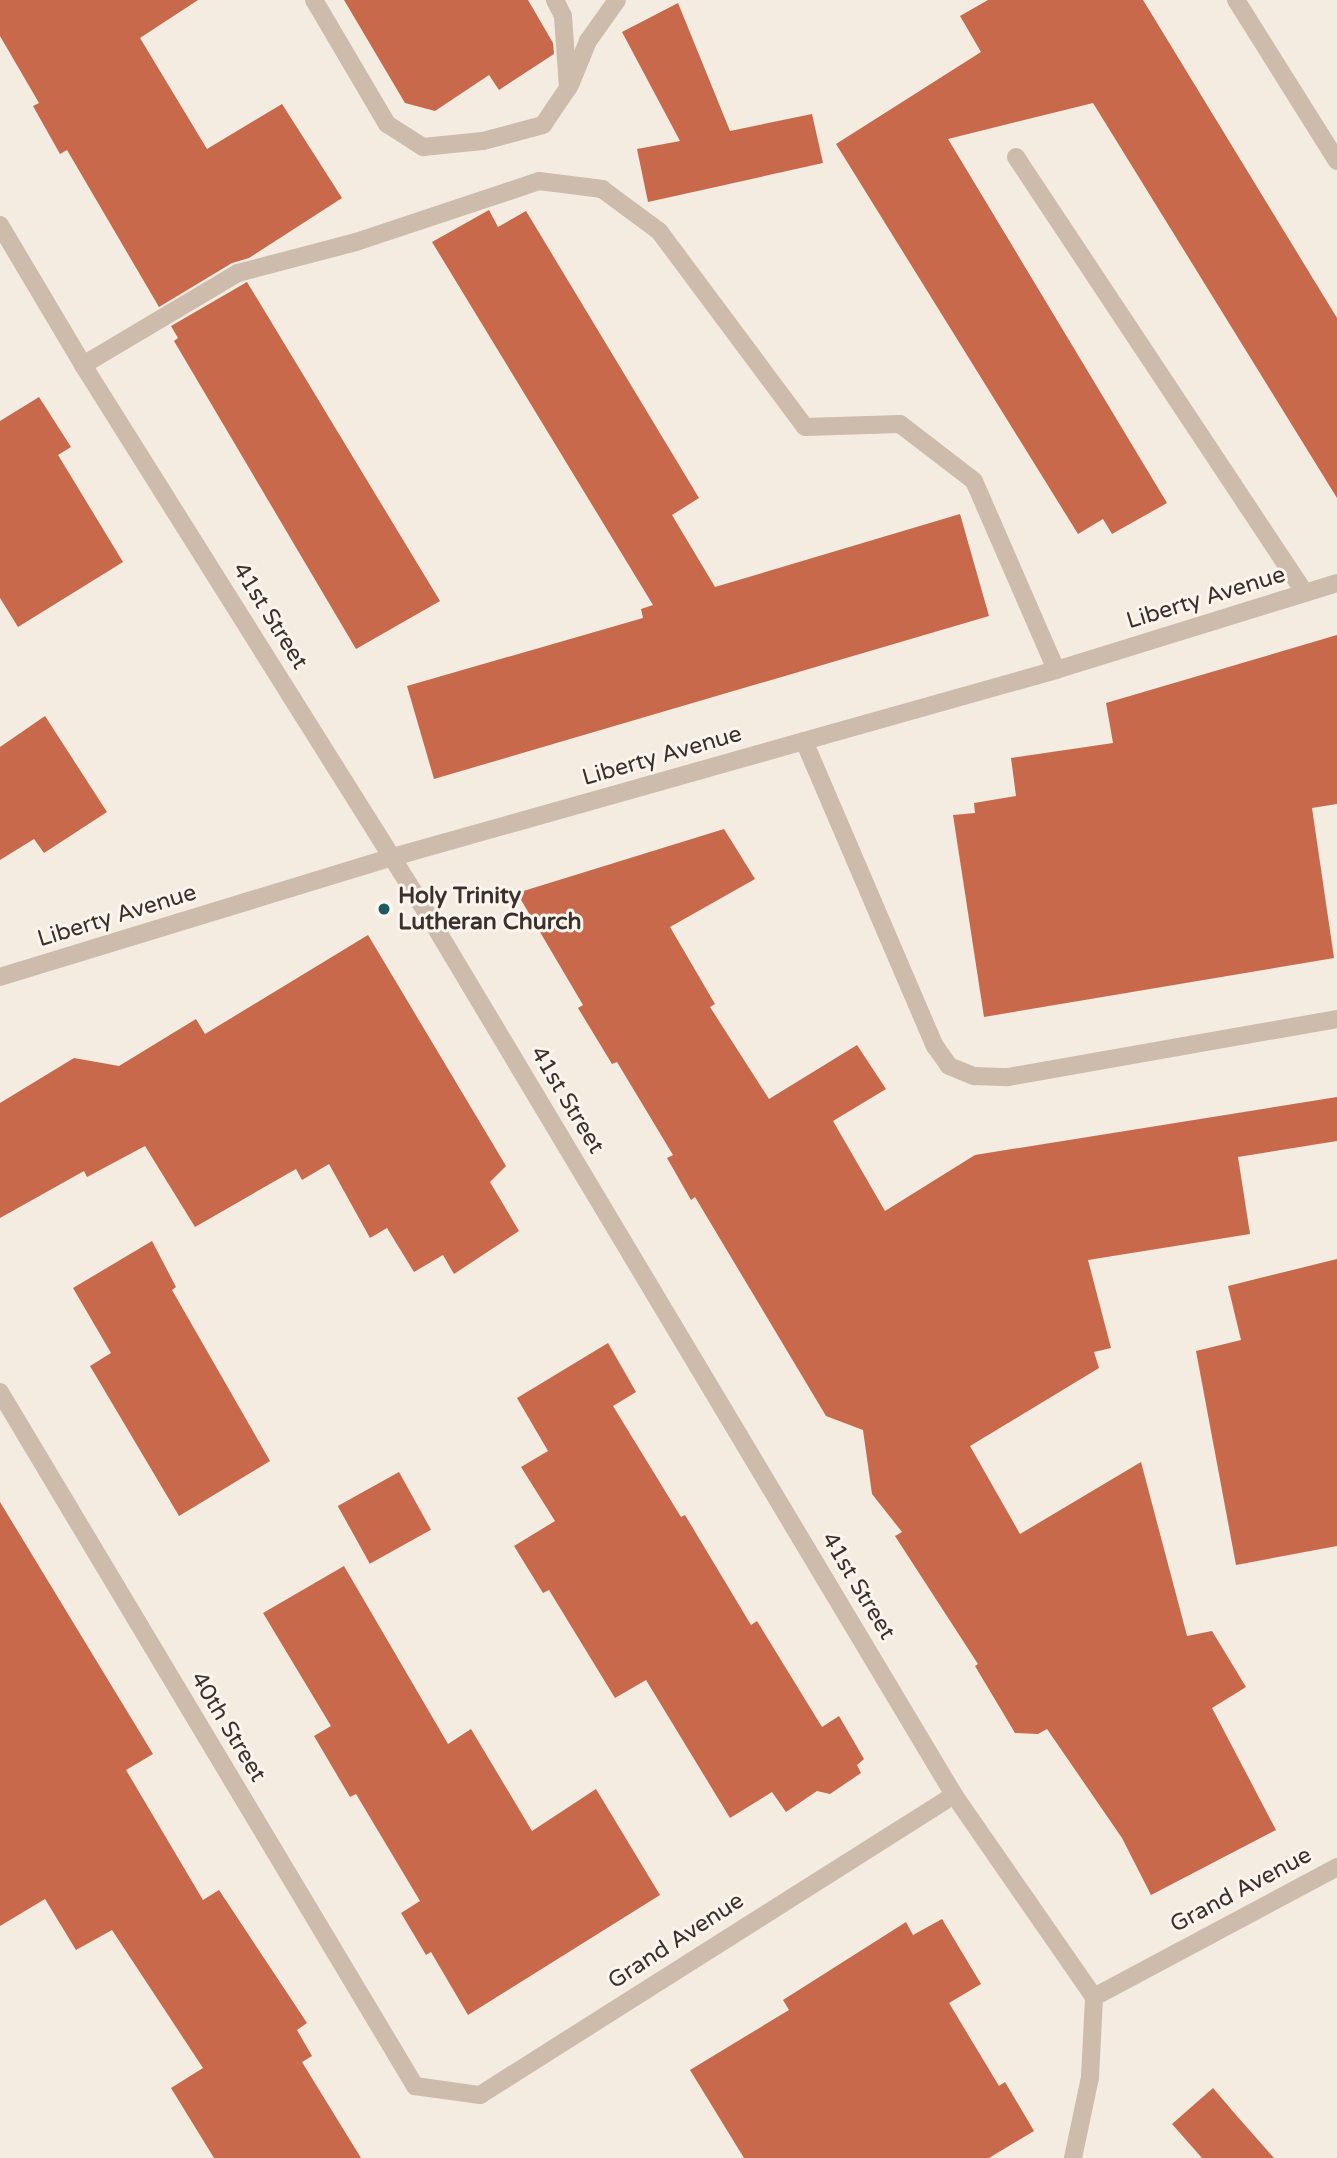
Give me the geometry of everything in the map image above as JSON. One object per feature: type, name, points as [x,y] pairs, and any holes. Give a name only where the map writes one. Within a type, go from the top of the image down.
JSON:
[{"type":"street","points":[[314,0],[387,124],[423,147],[484,141],[543,125],[568,88],[589,41],[617,0]]},
{"type":"street","points":[[555,0],[563,16],[568,88]]},
{"type":"street","points":[[1237,0],[1337,161]]},
{"type":"street","points":[[1016,157],[1305,593]]},
{"type":"street","points":[[83,365],[239,273],[356,243],[539,181],[602,188],[659,231],[805,426],[900,424],[974,481],[1056,670]]},
{"type":"street","name":"41st Street","points":[[0,225],[83,365],[393,857],[954,1795],[1094,1997]]},
{"type":"street","name":"Liberty Avenue","points":[[0,977],[393,857],[1056,670],[1337,583]]},
{"type":"street","points":[[804,741],[935,1046],[949,1066],[974,1076],[1008,1077],[1337,1019]]},
{"type":"street","name":"40th Street","points":[[0,1392],[415,2086]]},
{"type":"street","name":"Grand Avenue","points":[[415,2086],[480,2095],[954,1795]]},
{"type":"street","name":"Grand Avenue","points":[[1094,1997],[1337,1867]]},
{"type":"street","points":[[1073,2158],[1090,2077],[1094,1997]]},
{"type":"building","points":[[0,0],[198,0],[140,38],[207,149],[282,104],[342,198],[249,258],[232,263],[159,307],[67,150],[60,154],[33,106],[39,103],[0,36]]},
{"type":"building","points":[[344,0],[528,0],[553,43],[554,54],[499,90],[489,75],[435,111],[405,103]]},
{"type":"building","points":[[988,0],[1143,0],[1337,318],[1337,498],[1093,103],[948,139],[1167,503],[1112,534],[1103,519],[1078,534],[836,144],[981,52],[960,16]]},
{"type":"building","points":[[678,3],[730,131],[812,114],[823,163],[648,202],[637,149],[680,141],[622,32]]},
{"type":"building","points":[[489,210],[498,227],[526,211],[699,498],[672,515],[715,587],[960,514],[989,616],[434,779],[407,686],[643,618],[641,609],[653,605],[432,242]]},
{"type":"building","points":[[247,282],[440,601],[356,649],[174,341],[178,338],[171,326]]},
{"type":"building","points":[[39,397],[71,447],[58,455],[123,562],[18,627],[0,598],[0,421]]},
{"type":"building","points":[[1337,635],[1337,804],[1312,808],[1334,958],[984,1017],[953,815],[975,813],[974,803],[1016,796],[1011,758],[1113,743],[1106,703]]},
{"type":"building","points":[[45,716],[107,812],[44,853],[34,839],[0,860],[0,747]]},
{"type":"building","points":[[724,829],[755,879],[670,927],[715,1004],[710,1007],[769,1099],[857,1045],[886,1089],[833,1121],[885,1211],[975,1155],[1337,1097],[1337,1141],[1238,1157],[1250,1234],[1088,1260],[1111,1348],[1094,1352],[1099,1368],[970,1446],[1020,1534],[1141,1462],[1187,1636],[1212,1631],[1246,1687],[1212,1708],[1276,1830],[1151,1895],[1122,1838],[1047,1729],[1038,1734],[1015,1733],[975,1666],[978,1664],[895,1536],[902,1532],[872,1494],[863,1430],[826,1416],[695,1197],[691,1200],[667,1158],[673,1155],[617,1062],[612,1064],[578,1008],[583,1005],[517,893]]},
{"type":"building","points":[[368,935],[506,1166],[490,1182],[519,1231],[454,1274],[443,1255],[414,1272],[387,1228],[370,1238],[329,1164],[302,1180],[296,1169],[195,1227],[145,1146],[87,1177],[84,1171],[0,1218],[0,1103],[74,1058],[119,1066],[196,1019],[205,1034]]},
{"type":"building","points":[[152,1241],[176,1287],[172,1290],[270,1461],[179,1516],[90,1366],[111,1353],[73,1288]]},
{"type":"building","points":[[1337,1259],[1337,1546],[1236,1565],[1196,1351],[1241,1340],[1228,1286]]},
{"type":"building","points":[[608,1343],[636,1392],[613,1406],[681,1517],[685,1515],[751,1625],[757,1621],[822,1727],[839,1716],[864,1759],[857,1765],[861,1773],[830,1794],[817,1791],[786,1812],[772,1792],[730,1818],[646,1680],[615,1698],[549,1590],[543,1593],[514,1546],[555,1521],[521,1467],[548,1451],[517,1398]]},
{"type":"building","points":[[399,1472],[431,1530],[370,1564],[338,1506]]},
{"type":"building","points":[[0,1502],[153,1754],[126,1770],[203,1900],[219,1890],[307,2023],[297,2030],[312,2056],[302,2062],[361,2158],[214,2158],[171,2088],[203,2068],[112,1930],[76,1950],[45,1899],[0,1926]]},
{"type":"building","points":[[344,1566],[448,1744],[471,1729],[532,1831],[596,1789],[660,1895],[468,2015],[431,1952],[426,1955],[401,1913],[420,1901],[356,1794],[350,1797],[314,1736],[331,1726],[263,1613]]},
{"type":"building","points":[[942,1919],[981,1984],[949,2003],[999,2086],[1005,2082],[1034,2131],[989,2158],[744,2158],[690,2070],[789,2010],[783,2000],[906,1922],[913,1935]]},
{"type":"building","points":[[1213,2088],[1274,2158],[1202,2158],[1172,2124]]},
{"type":"place","name":"Holy Trinity Lutheran Church","points":[[384,909]]}]
